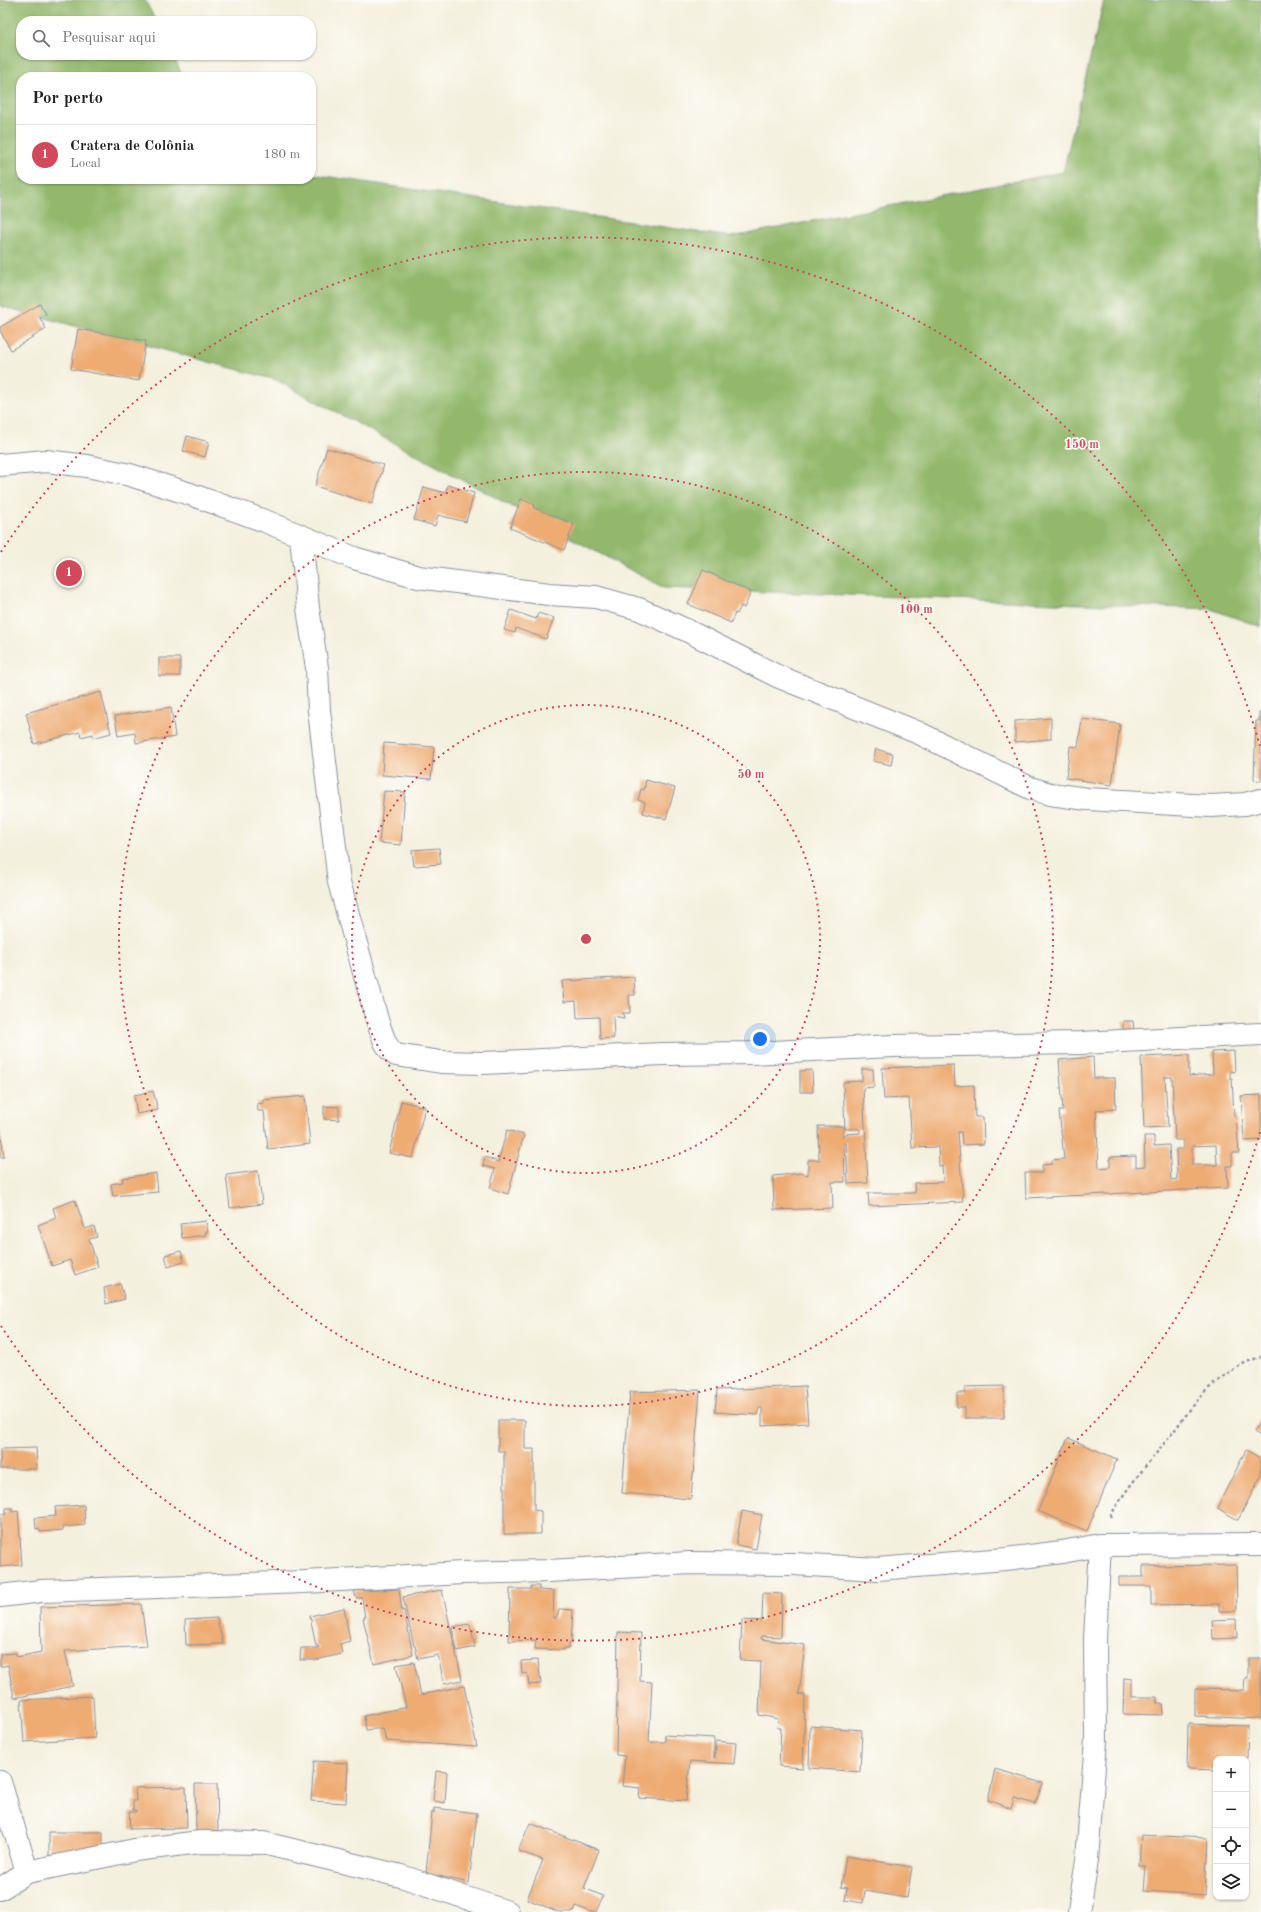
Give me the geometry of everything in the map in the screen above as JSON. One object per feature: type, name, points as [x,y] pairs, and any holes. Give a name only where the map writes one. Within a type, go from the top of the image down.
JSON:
[{"type":"street","points":[[0,465],[46,461],[87,466],[130,475],[220,504],[354,558],[418,576],[541,593],[596,597],[639,609],[686,630],[777,676],[919,733],[1030,788],[1050,794],[1087,799],[1211,806],[1245,804],[1261,800]]},
{"type":"street","points":[[301,536],[308,608],[317,668],[319,710],[339,882],[378,1023],[385,1042],[390,1050],[396,1055],[441,1062],[483,1063],[662,1054],[751,1053],[893,1046],[1081,1044],[1261,1034]]},
{"type":"street","points":[[0,1596],[41,1591],[304,1582],[462,1573],[563,1570],[691,1563],[794,1564],[877,1569],[1006,1559],[1062,1552],[1100,1545],[1261,1544]]},
{"type":"street","points":[[1079,1912],[1087,1860],[1096,1740],[1096,1632],[1100,1545]]},
{"type":"street","points":[[0,1782],[27,1872]]},
{"type":"street","points":[[0,1889],[27,1872],[149,1848],[200,1842],[263,1843],[401,1876],[508,1912]]},
{"type":"path","points":[[1100,1545],[1106,1524],[1116,1506],[1208,1389],[1234,1369],[1249,1360],[1261,1357]]},
{"type":"green space","points":[[0,0],[145,0],[153,16],[16,16],[16,60],[175,60],[181,72],[16,72],[16,184],[316,184],[316,175],[731,237],[1063,172],[1104,0],[1261,0],[1261,627],[1211,609],[664,588],[276,380],[0,306]]},
{"type":"building","points":[[40,304],[46,314],[40,318],[46,329],[11,350],[0,331],[0,327]]},
{"type":"building","points":[[78,329],[146,341],[139,381],[71,369]]},
{"type":"building","points":[[187,436],[209,442],[205,457],[183,451]]},
{"type":"building","points":[[327,448],[384,465],[372,504],[315,486]]},
{"type":"building","points":[[448,485],[474,493],[466,522],[438,515],[435,526],[414,520],[424,487],[445,493]]},
{"type":"building","points":[[521,499],[535,505],[534,508],[574,524],[564,550],[510,528]]},
{"type":"building","points":[[703,570],[751,592],[744,608],[741,606],[737,614],[735,613],[731,623],[688,604]]},
{"type":"building","points":[[511,610],[536,619],[538,613],[554,618],[546,639],[516,628],[515,633],[504,630]]},
{"type":"building","points":[[159,658],[180,658],[180,676],[159,676]]},
{"type":"building","points":[[101,692],[111,733],[93,738],[93,734],[81,737],[80,732],[34,744],[26,713]]},
{"type":"building","points":[[171,707],[175,737],[136,743],[135,733],[118,736],[115,716]]},
{"type":"building","points":[[1259,712],[1261,712],[1261,781],[1254,780],[1256,721],[1259,721]]},
{"type":"building","points":[[1051,718],[1051,739],[1015,742],[1015,721]]},
{"type":"building","points":[[1082,719],[1120,724],[1112,785],[1066,778],[1070,746],[1078,747]]},
{"type":"building","points":[[384,743],[434,747],[431,779],[382,775]]},
{"type":"building","points":[[876,749],[893,754],[891,765],[873,761]]},
{"type":"building","points":[[646,780],[675,788],[666,819],[643,813],[645,802],[638,800],[641,789],[644,790]]},
{"type":"building","points":[[384,791],[405,792],[401,845],[379,843]]},
{"type":"building","points":[[439,848],[441,864],[414,866],[412,850]]},
{"type":"building","points":[[634,977],[635,995],[629,995],[630,1013],[623,1013],[624,1018],[613,1016],[614,1038],[600,1039],[599,1017],[577,1018],[576,1001],[564,1002],[562,981]]},
{"type":"building","points":[[1123,1021],[1133,1021],[1134,1029],[1123,1029]]},
{"type":"building","points":[[1234,1051],[1235,1072],[1230,1071],[1230,1078],[1232,1078],[1234,1116],[1236,1116],[1239,1153],[1232,1153],[1232,1166],[1227,1166],[1228,1188],[1026,1198],[1025,1173],[1042,1173],[1042,1165],[1052,1164],[1052,1160],[1064,1159],[1059,1111],[1063,1111],[1059,1060],[1093,1057],[1094,1078],[1115,1078],[1116,1109],[1096,1110],[1099,1168],[1110,1167],[1110,1157],[1136,1156],[1136,1167],[1145,1166],[1144,1136],[1154,1136],[1154,1146],[1169,1145],[1171,1180],[1177,1179],[1176,1149],[1183,1149],[1183,1140],[1175,1140],[1172,1077],[1165,1077],[1168,1127],[1144,1128],[1141,1057],[1189,1055],[1189,1076],[1213,1074],[1212,1052]],"holes":[[[1216,1145],[1217,1165],[1192,1165],[1192,1146]]]},
{"type":"building","points":[[954,1065],[955,1086],[974,1085],[975,1117],[983,1117],[984,1144],[962,1145],[961,1132],[958,1132],[963,1202],[869,1206],[868,1193],[915,1193],[914,1183],[943,1182],[942,1166],[939,1166],[938,1147],[912,1148],[909,1098],[884,1099],[882,1068]]},
{"type":"building","points":[[862,1069],[873,1069],[874,1087],[863,1088],[868,1183],[848,1184],[846,1143],[844,1143],[845,1182],[832,1182],[833,1208],[774,1210],[773,1176],[803,1173],[808,1175],[808,1160],[819,1160],[818,1126],[843,1126],[843,1137],[845,1134],[860,1133],[860,1129],[845,1129],[843,1082],[862,1081]]},
{"type":"building","points":[[812,1070],[813,1092],[800,1092],[800,1071]]},
{"type":"building","points":[[153,1091],[158,1110],[137,1114],[134,1095]]},
{"type":"building","points":[[1261,1095],[1261,1140],[1244,1141],[1241,1096]]},
{"type":"building","points":[[305,1096],[310,1144],[268,1149],[264,1111],[258,1111],[257,1104],[263,1103],[263,1100]]},
{"type":"building","points":[[401,1101],[425,1107],[413,1158],[389,1153]]},
{"type":"building","points":[[324,1106],[339,1107],[339,1120],[324,1119]]},
{"type":"building","points":[[0,1128],[4,1157],[0,1157]]},
{"type":"building","points":[[507,1130],[524,1135],[508,1194],[490,1188],[495,1169],[483,1166],[485,1157],[498,1162]]},
{"type":"building","points":[[258,1171],[262,1204],[230,1208],[226,1175]]},
{"type":"building","points":[[156,1173],[158,1192],[113,1196],[111,1184],[123,1182],[122,1178]]},
{"type":"building","points":[[75,1200],[85,1229],[94,1226],[97,1237],[89,1239],[98,1267],[75,1275],[70,1260],[52,1266],[38,1225],[56,1218],[53,1208]]},
{"type":"building","points":[[206,1221],[208,1232],[205,1232],[206,1235],[182,1238],[180,1224]]},
{"type":"building","points":[[181,1251],[184,1262],[168,1267],[165,1255]]},
{"type":"building","points":[[120,1284],[125,1299],[106,1304],[104,1288]]},
{"type":"building","points":[[805,1386],[808,1423],[762,1426],[762,1408],[759,1408],[757,1415],[715,1412],[717,1390]]},
{"type":"building","points":[[1004,1386],[1004,1418],[965,1418],[965,1407],[957,1407],[957,1393],[965,1393],[965,1387]]},
{"type":"building","points":[[700,1390],[691,1499],[622,1493],[630,1392]]},
{"type":"building","points":[[1261,1417],[1261,1436],[1254,1432]]},
{"type":"building","points":[[498,1420],[525,1420],[525,1449],[534,1449],[534,1510],[541,1511],[541,1534],[504,1534],[504,1451],[498,1451]]},
{"type":"building","points":[[1068,1438],[1117,1459],[1087,1531],[1038,1511]]},
{"type":"building","points":[[36,1448],[37,1469],[0,1469],[0,1449]]},
{"type":"building","points":[[1246,1450],[1261,1458],[1261,1476],[1238,1520],[1217,1508]]},
{"type":"building","points":[[84,1505],[85,1525],[63,1527],[63,1530],[40,1532],[39,1528],[36,1529],[35,1518],[56,1516],[55,1507]]},
{"type":"building","points":[[6,1508],[12,1508],[12,1512],[18,1511],[22,1565],[0,1567],[0,1514],[6,1514]]},
{"type":"building","points":[[742,1511],[762,1515],[756,1549],[736,1545]]},
{"type":"building","points":[[1236,1565],[1237,1611],[1219,1611],[1219,1604],[1151,1605],[1151,1586],[1119,1586],[1119,1577],[1143,1577],[1143,1566]]},
{"type":"building","points":[[531,1586],[539,1586],[539,1590],[554,1591],[553,1618],[556,1618],[560,1609],[573,1610],[571,1643],[569,1643],[569,1648],[564,1648],[564,1650],[535,1649],[536,1640],[509,1641],[510,1589],[531,1589]]},
{"type":"building","points":[[399,1589],[402,1611],[404,1610],[413,1655],[374,1664],[363,1618],[365,1618],[362,1598],[356,1598],[354,1591]]},
{"type":"building","points":[[442,1590],[462,1680],[444,1684],[438,1655],[418,1659],[403,1597]]},
{"type":"building","points":[[763,1593],[782,1594],[781,1637],[761,1636],[761,1639],[805,1645],[799,1694],[805,1695],[803,1768],[779,1766],[781,1728],[777,1728],[778,1719],[759,1715],[761,1661],[740,1660],[742,1620],[762,1621]]},
{"type":"building","points":[[141,1604],[147,1646],[65,1651],[73,1686],[14,1698],[8,1665],[0,1667],[0,1654],[16,1653],[17,1657],[41,1652],[40,1607]]},
{"type":"building","points":[[344,1608],[350,1641],[340,1644],[342,1654],[315,1660],[300,1660],[301,1648],[319,1648],[316,1646],[310,1616]]},
{"type":"building","points":[[217,1618],[223,1644],[186,1645],[185,1620]]},
{"type":"building","points":[[1236,1619],[1237,1638],[1213,1639],[1212,1620]]},
{"type":"building","points":[[470,1624],[475,1647],[457,1651],[452,1627]]},
{"type":"building","points":[[618,1632],[641,1633],[640,1681],[652,1682],[649,1742],[665,1742],[665,1735],[714,1738],[714,1758],[716,1741],[736,1743],[734,1764],[690,1761],[686,1801],[639,1798],[640,1788],[622,1786],[625,1756],[616,1755]]},
{"type":"building","points":[[1248,1658],[1261,1658],[1261,1719],[1195,1716],[1195,1689],[1244,1690],[1245,1678],[1248,1678]]},
{"type":"building","points":[[538,1660],[541,1684],[529,1685],[527,1673],[522,1674],[521,1661]]},
{"type":"building","points":[[414,1662],[421,1695],[464,1686],[477,1747],[386,1741],[383,1728],[366,1730],[364,1716],[406,1707],[396,1665]]},
{"type":"building","points":[[1124,1678],[1132,1679],[1132,1697],[1157,1697],[1157,1704],[1162,1704],[1163,1715],[1123,1714]]},
{"type":"building","points":[[93,1696],[95,1738],[24,1742],[21,1700]]},
{"type":"building","points":[[1188,1724],[1248,1726],[1247,1756],[1213,1756],[1213,1770],[1187,1769]]},
{"type":"building","points":[[810,1726],[862,1730],[860,1772],[809,1768]]},
{"type":"building","points":[[314,1761],[348,1763],[346,1803],[311,1801]]},
{"type":"building","points":[[995,1769],[1043,1783],[1035,1804],[1014,1798],[1011,1809],[988,1800]]},
{"type":"building","points":[[436,1771],[447,1772],[445,1803],[433,1801]]},
{"type":"building","points":[[195,1784],[217,1784],[218,1831],[196,1831]]},
{"type":"building","points":[[186,1787],[187,1828],[130,1829],[129,1812],[136,1812],[136,1810],[133,1810],[133,1801],[136,1801],[135,1788]]},
{"type":"building","points":[[434,1808],[477,1813],[469,1883],[426,1873],[432,1812],[434,1813]]},
{"type":"building","points":[[530,1823],[599,1850],[584,1888],[603,1896],[596,1912],[591,1912],[576,1906],[574,1912],[559,1912],[527,1899],[543,1860],[518,1851]]},
{"type":"building","points":[[49,1832],[103,1832],[103,1847],[92,1847],[92,1853],[70,1857],[49,1856]]},
{"type":"building","points":[[1141,1835],[1208,1838],[1205,1895],[1144,1891],[1146,1866],[1139,1866]]},
{"type":"building","points":[[846,1856],[912,1867],[907,1898],[865,1891],[863,1903],[845,1900],[847,1888],[841,1887]]},
{"type":"place","name":"Cratera de Colônia","points":[[69,573]]}]
